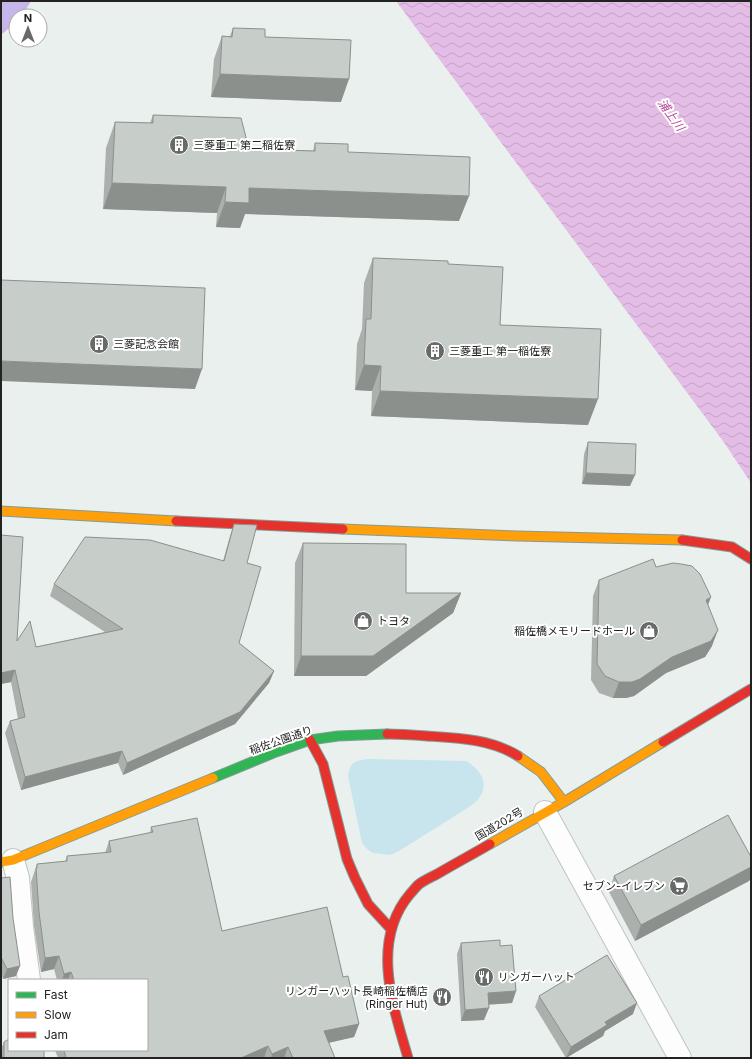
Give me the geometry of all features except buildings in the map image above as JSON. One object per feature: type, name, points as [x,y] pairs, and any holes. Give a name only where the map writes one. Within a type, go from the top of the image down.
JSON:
[{"type":"main road","points":[[1,511],[259,525],[517,536],[683,540],[732,547],[751,559]]},
{"type":"main road","name":"国道202号","points":[[408,1058],[391,992],[387,963],[387,943],[390,928],[396,912],[403,901],[418,885],[554,807],[751,689]]},
{"type":"main road","name":"稲佐公園通り","points":[[7,861],[276,752],[310,740],[338,736],[392,734],[452,736],[481,741],[511,751],[541,772],[554,807]]},
{"type":"main road","points":[[310,740],[323,764],[347,859],[354,878],[368,904],[390,928]]},
{"type":"street","points":[[554,807],[680,1058]]},
{"type":"street","points":[[7,861],[18,878],[29,979]]},
{"type":"shaded area","points":[[1,1],[31,1],[27,8],[8,8],[8,29],[1,35]]},
{"type":"shaded area","points":[[368,759],[466,761],[479,772],[482,777],[484,787],[477,801],[399,851],[390,855],[373,853],[362,843],[348,776],[350,768],[354,763]]},
{"type":"water","name":"浦上川","points":[[396,1],[751,1],[751,483],[723,441]]},
{"type":"traffic: fast","points":[[213,778],[276,752],[310,740],[338,736],[387,734]]},
{"type":"traffic: slow","points":[[1,511],[176,521]]},
{"type":"traffic: slow","points":[[343,529],[517,536],[682,540]]},
{"type":"traffic: slow","points":[[490,844],[564,802],[663,742]]},
{"type":"traffic: slow","points":[[518,756],[541,772],[564,802]]},
{"type":"traffic: slow","points":[[1,862],[13,860],[213,778]]},
{"type":"traffic: jam","points":[[176,521],[343,529]]},
{"type":"traffic: jam","points":[[682,540],[732,547],[751,559]]},
{"type":"traffic: jam","points":[[663,742],[751,689]]},
{"type":"traffic: jam","points":[[387,734],[474,740],[497,746],[518,756]]},
{"type":"traffic: jam","points":[[310,740],[323,764],[347,859],[355,878],[368,904],[390,928]]},
{"type":"traffic: jam","points":[[408,1058],[396,1017],[388,974],[388,953],[391,932],[398,912],[410,894],[420,883],[490,844]]},
{"type":"place","name":"三菱重工 第二稲佐寮","points":[[179,145]]},
{"type":"place","name":"三菱記念会館","points":[[99,344]]},
{"type":"place","name":"三菱重工 第一稲佐寮","points":[[435,351]]},
{"type":"place","name":"トヨタ","points":[[363,621]]},
{"type":"place","name":"稲佐橋メモリードホール","points":[[649,631]]},
{"type":"place","name":"セブン-イレブン","points":[[679,886]]},
{"type":"place","name":"リンガーハット","points":[[484,977]]},
{"type":"place","name":"リンガーハット長崎稲佐橋店 (Ringer Hut)","points":[[442,997]]}]
